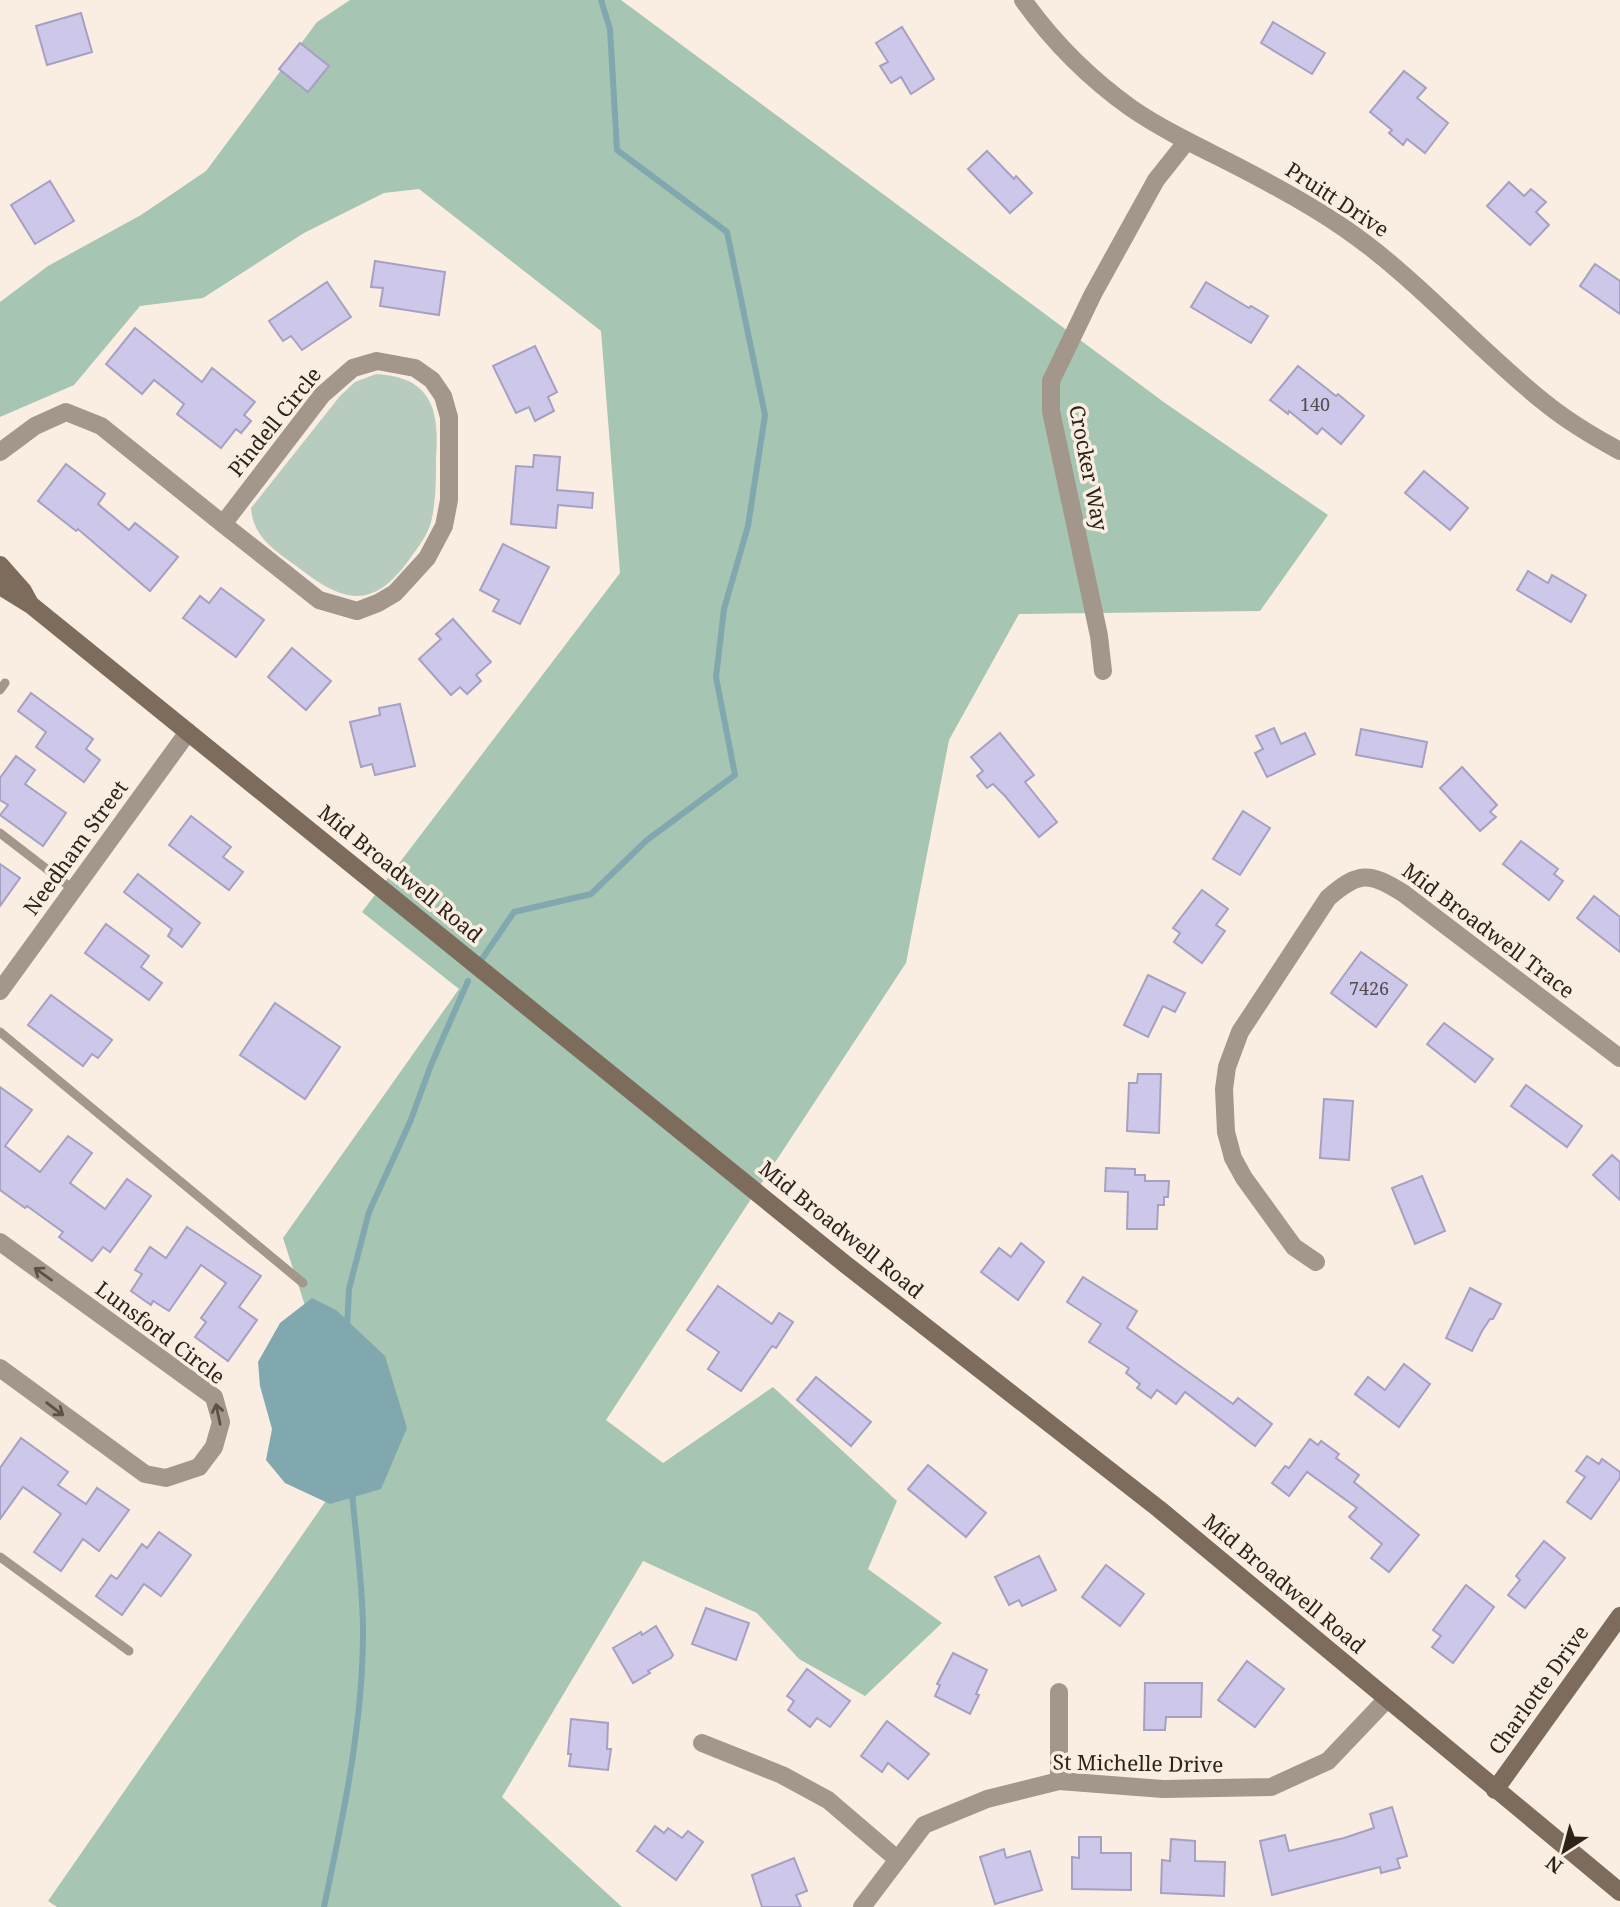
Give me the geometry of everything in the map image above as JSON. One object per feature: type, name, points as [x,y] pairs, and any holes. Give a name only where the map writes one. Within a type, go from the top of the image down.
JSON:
[{"type":"street","name":"Pruitt Drive","points":[[1023,0],[1046,32],[1089,76],[1133,110],[1187,141],[1284,190],[1345,229],[1400,272],[1544,403],[1588,434],[1620,451]]},
{"type":"street","name":"Crocker Way","points":[[1103,671],[1099,636],[1051,411],[1051,381],[1093,294],[1150,192],[1187,141]]},
{"type":"street","name":"Pindell Circle","points":[[0,452],[36,426],[66,412],[101,426],[223,524],[319,600],[357,611],[396,593],[427,558],[444,526],[449,499],[449,417],[443,396],[432,380],[415,368],[377,361],[353,368],[322,395],[223,524]]},
{"type":"street","name":"Mid Broadwell Road","points":[[0,565],[23,591],[31,606]]},
{"type":"street","name":"Mid Broadwell Road","points":[[0,586],[31,606],[845,1264],[1159,1509],[1620,1892]]},
{"type":"street","name":"Needham Street","points":[[0,991],[188,732]]},
{"type":"street","name":"Mid Broadwell Trace","points":[[1316,1262],[1294,1247],[1244,1178],[1233,1158],[1226,1132],[1224,1089],[1227,1067],[1240,1032],[1328,898],[1344,884],[1362,876],[1373,877],[1403,893],[1620,1058]]},
{"type":"street","name":"Lunsford Circle","points":[[0,1242],[214,1397],[221,1422],[214,1447],[200,1467],[166,1478],[145,1474],[0,1368]]},
{"type":"street","name":"Charlotte Drive","points":[[1495,1790],[1620,1616]]},
{"type":"street","points":[[1059,1692],[1059,1781]]},
{"type":"street","name":"St Michelle Drive","points":[[862,1907],[924,1825],[987,1798],[1059,1781],[1163,1789],[1271,1787],[1328,1761],[1387,1699]]},
{"type":"street","points":[[702,1743],[782,1775],[828,1800],[897,1859]]},
{"type":"lane","points":[[0,833],[74,890]]},
{"type":"lane","points":[[0,1032],[303,1283]]},
{"type":"lane","points":[[0,1557],[129,1651]]},
{"type":"green space","points":[[350,0],[621,0],[1165,403],[1328,515],[1260,611],[1019,614],[949,740],[906,963],[606,1420],[663,1463],[773,1387],[897,1501],[868,1569],[942,1623],[865,1696],[799,1659],[757,1613],[643,1561],[502,1797],[622,1907],[57,1907],[48,1901],[355,1459],[283,1238],[459,989],[362,912],[620,573],[601,331],[419,189],[384,193],[304,233],[203,298],[140,306],[74,385],[0,417],[0,302],[48,266],[141,215],[206,171],[317,22]]},
{"type":"green space","points":[[376,374],[408,381],[419,388],[429,400],[435,416],[437,434],[434,504],[426,535],[396,575],[372,593],[347,595],[319,582],[269,545],[257,529],[251,508],[340,396],[355,382]]},
{"type":"water","points":[[312,1298],[336,1310],[385,1356],[407,1428],[381,1489],[330,1504],[285,1483],[266,1460],[272,1429],[260,1386],[258,1362],[280,1323]]},
{"type":"building","points":[[81,13],[92,52],[47,65],[36,26]]},
{"type":"building","points":[[1273,22],[1325,53],[1312,74],[1261,43]]},
{"type":"building","points":[[902,27],[934,79],[911,94],[901,77],[891,83],[880,66],[888,62],[876,43]]},
{"type":"building","points":[[300,43],[329,66],[308,92],[279,69]]},
{"type":"building","points":[[1404,71],[1426,88],[1417,98],[1448,123],[1425,153],[1407,139],[1403,145],[1389,133],[1392,130],[1370,112]]},
{"type":"building","points":[[987,151],[1032,193],[1010,213],[968,169]]},
{"type":"building","points":[[50,181],[74,221],[35,244],[11,205]]},
{"type":"building","points":[[1509,182],[1524,196],[1531,189],[1546,202],[1536,212],[1549,225],[1530,245],[1487,206]]},
{"type":"building","points":[[375,261],[445,272],[439,315],[380,306],[383,288],[371,287]]},
{"type":"building","points":[[1595,264],[1620,281],[1620,314],[1580,286]]},
{"type":"building","points":[[327,282],[351,317],[302,350],[291,336],[283,341],[269,321]]},
{"type":"building","points":[[1206,282],[1249,308],[1251,306],[1268,316],[1251,343],[1191,307]]},
{"type":"building","points":[[135,328],[202,382],[212,368],[255,402],[244,415],[251,421],[241,433],[236,429],[221,448],[177,414],[184,404],[154,380],[142,394],[106,364]]},
{"type":"building","points":[[535,346],[557,392],[548,397],[554,411],[535,421],[529,407],[516,413],[493,366]]},
{"type":"building","points":[[1298,366],[1364,416],[1341,444],[1322,428],[1317,434],[1289,411],[1288,414],[1270,400]]},
{"type":"building","points":[[534,455],[560,457],[557,490],[593,493],[592,508],[558,505],[556,528],[511,524],[516,466],[533,467]]},
{"type":"building","points":[[66,464],[105,494],[98,504],[129,530],[135,523],[178,557],[150,591],[78,529],[76,531],[38,501]]},
{"type":"building","points":[[1424,471],[1468,508],[1450,530],[1405,493]]},
{"type":"building","points":[[503,544],[549,567],[520,624],[493,611],[499,600],[480,590]]},
{"type":"building","points":[[1528,571],[1548,583],[1552,575],[1586,595],[1571,622],[1517,590]]},
{"type":"building","points":[[221,588],[264,620],[236,657],[183,618],[200,596],[209,603]]},
{"type":"building","points":[[453,619],[491,662],[476,675],[481,681],[467,694],[460,687],[451,695],[419,659],[441,639],[436,634]]},
{"type":"building","points":[[292,648],[331,681],[306,710],[268,677]]},
{"type":"building","points":[[31,693],[93,739],[86,749],[100,760],[84,782],[36,747],[46,732],[18,711]]},
{"type":"building","points":[[400,704],[415,766],[375,775],[372,764],[361,767],[350,722],[380,715],[379,708]]},
{"type":"building","points":[[1274,728],[1281,744],[1305,733],[1315,754],[1267,777],[1255,753],[1263,749],[1256,736]]},
{"type":"building","points":[[1361,729],[1427,742],[1422,767],[1356,755]]},
{"type":"building","points":[[1000,733],[1034,775],[1025,782],[1057,822],[1039,837],[993,784],[987,788],[977,776],[983,771],[971,757]]},
{"type":"building","points":[[16,756],[35,770],[25,784],[66,813],[43,846],[0,815],[8,805],[0,800],[0,778]]},
{"type":"building","points":[[1462,767],[1497,805],[1490,812],[1496,817],[1480,831],[1440,788]]},
{"type":"building","points":[[1243,811],[1270,828],[1240,875],[1213,859]]},
{"type":"building","points":[[191,816],[231,847],[223,857],[243,872],[229,890],[169,845]]},
{"type":"building","points":[[1521,841],[1558,869],[1554,874],[1563,881],[1549,900],[1503,864]]},
{"type":"building","points":[[0,864],[20,878],[0,906]]},
{"type":"building","points":[[138,874],[200,923],[182,947],[168,936],[172,929],[124,892]]},
{"type":"building","points":[[1202,890],[1228,909],[1216,925],[1225,931],[1202,963],[1174,942],[1180,933],[1173,928]]},
{"type":"building","points":[[1594,896],[1620,917],[1620,952],[1577,918]]},
{"type":"building","points":[[106,924],[149,956],[141,967],[162,983],[149,1000],[85,953]]},
{"type":"building","points":[[1361,952],[1407,985],[1376,1027],[1331,993]]},
{"type":"building","points":[[1148,975],[1185,993],[1175,1012],[1163,1006],[1148,1037],[1124,1025]]},
{"type":"building","points":[[51,995],[112,1040],[98,1058],[92,1054],[83,1066],[28,1025]]},
{"type":"building","points":[[275,1003],[340,1047],[305,1099],[240,1055]]},
{"type":"building","points":[[1444,1023],[1493,1059],[1475,1082],[1427,1044]]},
{"type":"building","points":[[1138,1074],[1161,1074],[1159,1133],[1127,1131],[1129,1083],[1137,1083]]},
{"type":"building","points":[[1526,1085],[1582,1126],[1567,1147],[1511,1106]]},
{"type":"building","points":[[0,1087],[32,1110],[5,1146],[40,1172],[68,1136],[92,1153],[70,1183],[105,1209],[127,1179],[151,1196],[110,1252],[103,1247],[92,1261],[59,1237],[63,1232],[0,1190]]},
{"type":"building","points":[[1324,1099],[1353,1101],[1349,1160],[1320,1158]]},
{"type":"building","points":[[1612,1155],[1620,1162],[1620,1200],[1593,1175]]},
{"type":"building","points":[[1106,1168],[1135,1169],[1135,1175],[1145,1175],[1145,1181],[1169,1181],[1168,1197],[1164,1197],[1164,1205],[1158,1205],[1157,1229],[1127,1229],[1128,1192],[1105,1191]]},
{"type":"building","points":[[1422,1176],[1445,1231],[1415,1244],[1392,1188]]},
{"type":"building","points":[[187,1227],[261,1276],[239,1307],[257,1320],[228,1361],[195,1337],[206,1322],[201,1318],[226,1283],[201,1265],[169,1311],[153,1301],[151,1305],[131,1291],[142,1274],[135,1270],[150,1247],[166,1258]]},
{"type":"building","points":[[1021,1243],[1044,1262],[1018,1300],[981,1272],[999,1248],[1011,1257]]},
{"type":"building","points":[[1083,1277],[1137,1311],[1127,1328],[1233,1404],[1238,1398],[1272,1424],[1255,1446],[1185,1392],[1176,1404],[1157,1390],[1151,1398],[1137,1388],[1140,1384],[1126,1373],[1129,1368],[1089,1342],[1101,1324],[1067,1302]]},
{"type":"building","points":[[718,1286],[772,1324],[779,1313],[793,1322],[776,1348],[772,1346],[741,1391],[708,1369],[719,1352],[687,1330]]},
{"type":"building","points":[[1470,1288],[1501,1304],[1472,1351],[1446,1338]]},
{"type":"building","points":[[1404,1364],[1430,1384],[1399,1427],[1355,1394],[1368,1377],[1385,1390]]},
{"type":"building","points":[[816,1377],[871,1422],[851,1446],[797,1400]]},
{"type":"building","points":[[21,1438],[68,1472],[58,1485],[86,1504],[97,1488],[129,1510],[99,1551],[83,1539],[61,1571],[34,1552],[61,1514],[23,1487],[0,1519],[0,1468]]},
{"type":"building","points":[[1310,1439],[1318,1445],[1321,1441],[1339,1454],[1336,1458],[1359,1475],[1354,1482],[1419,1535],[1389,1572],[1371,1558],[1382,1544],[1349,1517],[1357,1508],[1307,1472],[1289,1496],[1272,1483],[1285,1466],[1289,1468]]},
{"type":"building","points":[[1587,1456],[1599,1464],[1602,1459],[1620,1472],[1620,1478],[1591,1519],[1567,1502],[1585,1477],[1576,1471]]},
{"type":"building","points":[[928,1465],[986,1513],[966,1537],[908,1489]]},
{"type":"building","points":[[159,1532],[191,1555],[161,1596],[144,1584],[122,1615],[96,1596],[111,1575],[117,1579],[142,1544],[147,1548]]},
{"type":"building","points":[[1544,1541],[1565,1558],[1525,1608],[1508,1595],[1520,1580],[1516,1576]]},
{"type":"building","points":[[1039,1556],[1056,1590],[1022,1606],[1019,1600],[1009,1605],[995,1577]]},
{"type":"building","points":[[1106,1565],[1144,1594],[1120,1626],[1082,1597]]},
{"type":"building","points":[[1466,1585],[1494,1607],[1453,1663],[1432,1647],[1441,1636],[1433,1630]]},
{"type":"building","points":[[706,1608],[749,1623],[736,1660],[692,1644]]},
{"type":"building","points":[[656,1626],[673,1655],[633,1683],[613,1648]]},
{"type":"building","points":[[953,1653],[987,1670],[970,1714],[935,1696],[940,1685],[937,1684]]},
{"type":"building","points":[[1247,1661],[1284,1689],[1255,1727],[1218,1700]]},
{"type":"building","points":[[807,1669],[850,1701],[830,1727],[817,1718],[810,1727],[788,1710],[794,1701],[787,1696]]},
{"type":"building","points":[[1145,1683],[1202,1683],[1201,1717],[1166,1717],[1165,1730],[1144,1730]]},
{"type":"building","points":[[571,1719],[608,1723],[607,1749],[611,1749],[608,1770],[569,1766]]},
{"type":"building","points":[[887,1721],[929,1754],[908,1779],[888,1763],[882,1772],[861,1756]]},
{"type":"building","points":[[1392,1807],[1407,1856],[1397,1859],[1400,1868],[1381,1873],[1380,1867],[1272,1895],[1260,1841],[1285,1835],[1289,1851],[1344,1838],[1374,1828],[1370,1814]]},
{"type":"building","points":[[655,1826],[664,1833],[668,1828],[682,1838],[688,1831],[703,1842],[676,1880],[637,1851]]},
{"type":"building","points":[[1079,1837],[1101,1837],[1101,1853],[1131,1853],[1131,1890],[1072,1889],[1072,1857],[1079,1858]]},
{"type":"building","points":[[1171,1839],[1195,1841],[1195,1861],[1225,1862],[1224,1896],[1161,1893],[1162,1860],[1170,1861]]},
{"type":"building","points":[[1004,1849],[1006,1858],[1030,1851],[1042,1890],[995,1904],[980,1857]]},
{"type":"building","points":[[794,1858],[807,1891],[796,1895],[801,1907],[762,1907],[752,1875]]},
{"type":"waterway","points":[[482,959],[514,912],[591,894],[647,840],[735,775],[716,677],[724,609],[748,526],[765,415],[727,232],[617,150],[610,29],[601,0]]},
{"type":"waterway","points":[[347,1328],[349,1289],[369,1212],[410,1122],[431,1065],[468,981]]},
{"type":"waterway","points":[[324,1907],[351,1770],[360,1701],[362,1596],[352,1493]]}]
